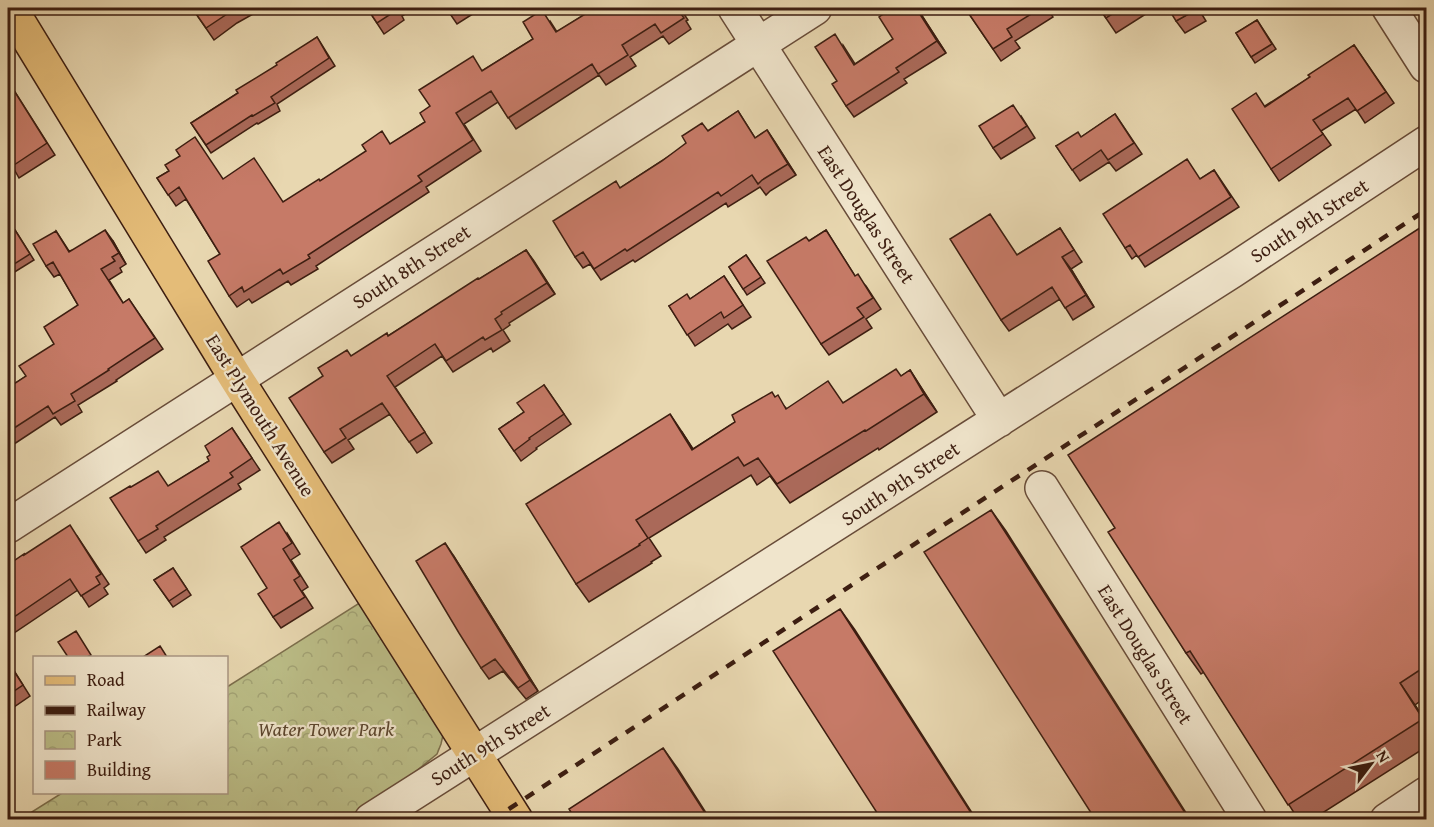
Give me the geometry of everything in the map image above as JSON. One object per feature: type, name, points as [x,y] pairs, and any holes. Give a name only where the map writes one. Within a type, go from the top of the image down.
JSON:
[{"type":"main road","name":"East Plymouth Avenue","points":[[10,8],[236,378],[516,819]]},
{"type":"street","name":"East Douglas Street","points":[[735,8],[999,420]]},
{"type":"street","name":"South 8th Street","points":[[8,525],[815,8]]},
{"type":"street","points":[[1389,8],[1426,66]]},
{"type":"street","name":"South 9th Street","points":[[371,819],[1232,271],[1426,143]]},
{"type":"street","name":"East Douglas Street","points":[[1042,488],[1250,819]]},
{"type":"street","points":[[1387,819],[1426,794]]},
{"type":"green space","name":"Water Tower Park","points":[[361,602],[439,723],[443,735],[441,744],[437,754],[398,786],[345,819],[19,820],[60,794],[228,794],[228,686]]},
{"type":"building","points":[[192,8],[236,8],[206,28]]},
{"type":"building","points":[[367,8],[396,8],[397,10],[377,23]]},
{"type":"building","points":[[446,8],[460,8],[450,14]]},
{"type":"building","points":[[595,8],[680,8],[678,10],[684,18],[661,33],[655,24],[622,45],[628,55],[598,74],[592,64],[508,118],[491,91],[456,113],[473,140],[418,176],[422,181],[308,255],[310,258],[283,274],[280,269],[244,292],[242,287],[229,296],[208,261],[220,254],[179,187],[168,195],[157,178],[169,171],[165,165],[180,156],[176,150],[195,137],[223,179],[254,158],[283,202],[366,151],[362,145],[382,131],[390,144],[425,122],[420,113],[430,106],[419,90],[473,56],[482,71],[533,39],[523,22],[542,10],[556,32]]},
{"type":"building","points":[[890,8],[916,8],[937,41],[896,68],[899,72],[846,106],[832,84],[837,81],[815,47],[835,34],[854,65],[893,39],[879,17]]},
{"type":"building","points":[[965,8],[1041,8],[1007,29],[1012,37],[993,49]]},
{"type":"building","points":[[1099,8],[1122,8],[1106,18]]},
{"type":"building","points":[[1168,8],[1197,8],[1198,9],[1176,21]]},
{"type":"building","points":[[1257,20],[1272,44],[1251,57],[1236,33]]},
{"type":"building","points":[[317,37],[329,58],[271,97],[275,103],[206,145],[191,123],[238,93],[236,90]]},
{"type":"building","points":[[1354,45],[1386,92],[1357,111],[1348,98],[1313,120],[1323,134],[1271,169],[1232,109],[1256,93],[1265,107]]},
{"type":"building","points":[[8,81],[47,143],[11,167],[8,161]]},
{"type":"building","points":[[1013,105],[1027,126],[993,148],[979,126]]},
{"type":"building","points":[[738,111],[755,138],[767,130],[788,164],[758,184],[752,175],[721,196],[718,192],[627,251],[625,249],[594,269],[583,252],[575,257],[553,221],[616,181],[620,188],[662,161],[686,143],[682,136],[702,123],[708,131]]},
{"type":"building","points":[[1115,114],[1134,143],[1108,160],[1101,150],[1072,170],[1056,146],[1078,132],[1081,137]]},
{"type":"building","points":[[1187,159],[1200,179],[1214,170],[1231,197],[1138,257],[1130,245],[1125,248],[1103,214]]},
{"type":"building","points":[[990,214],[1017,255],[1060,228],[1074,250],[1062,257],[1086,295],[1065,308],[1052,287],[1001,320],[950,239]]},
{"type":"building","points":[[1426,224],[1426,666],[1400,683],[1423,719],[1288,805],[1190,651],[1186,653],[1108,532],[1115,528],[1068,455]]},
{"type":"building","points":[[15,230],[30,254],[8,268],[8,235]]},
{"type":"building","points":[[105,230],[119,253],[112,257],[115,261],[101,269],[123,303],[129,299],[155,338],[71,394],[75,401],[53,414],[48,406],[8,432],[8,388],[26,376],[19,366],[54,344],[44,327],[78,305],[53,262],[46,266],[33,244],[56,231],[69,252]]},
{"type":"building","points":[[826,230],[855,276],[858,274],[873,298],[857,308],[864,317],[821,344],[767,261],[806,237],[809,241]]},
{"type":"building","points":[[526,250],[547,283],[501,312],[502,314],[495,319],[502,330],[485,340],[483,337],[446,361],[435,344],[387,376],[425,432],[409,442],[382,403],[340,429],[346,438],[324,452],[289,398],[323,376],[318,368],[347,350],[351,356],[387,333],[388,336]]},
{"type":"building","points":[[746,255],[761,277],[743,289],[729,267]]},
{"type":"building","points":[[724,276],[743,305],[724,318],[721,312],[687,335],[669,306],[687,294],[690,299]]},
{"type":"building","points":[[896,369],[901,376],[910,370],[924,394],[777,484],[758,458],[744,466],[738,457],[636,520],[648,538],[576,584],[526,504],[670,414],[692,450],[735,422],[732,415],[772,392],[775,397],[778,395],[786,409],[828,381],[843,403]]},
{"type":"building","points":[[544,385],[564,414],[514,451],[499,429],[524,412],[517,403]]},
{"type":"building","points":[[232,428],[252,458],[230,473],[233,477],[156,526],[158,529],[138,541],[110,498],[158,471],[168,486],[209,461],[207,457],[210,455],[205,446]]},
{"type":"building","points":[[991,510],[1189,819],[1095,819],[924,552]]},
{"type":"building","points":[[279,522],[292,543],[283,549],[300,576],[294,580],[305,597],[273,617],[258,594],[267,588],[241,547]]},
{"type":"building","points":[[70,525],[101,574],[96,577],[100,584],[81,596],[70,579],[8,621],[8,565]]},
{"type":"building","points":[[445,543],[530,680],[518,688],[495,659],[481,668],[416,561]]},
{"type":"building","points":[[173,568],[187,589],[169,601],[154,580]]},
{"type":"building","points":[[840,609],[975,819],[881,819],[773,651]]},
{"type":"building","points":[[76,631],[91,655],[67,656],[58,642]]},
{"type":"building","points":[[160,646],[166,656],[145,656]]},
{"type":"building","points":[[8,662],[23,685],[8,695]]},
{"type":"building","points":[[663,748],[709,819],[575,819],[569,809]]},
{"type":"railway","points":[[492,820],[1426,210]]}]
